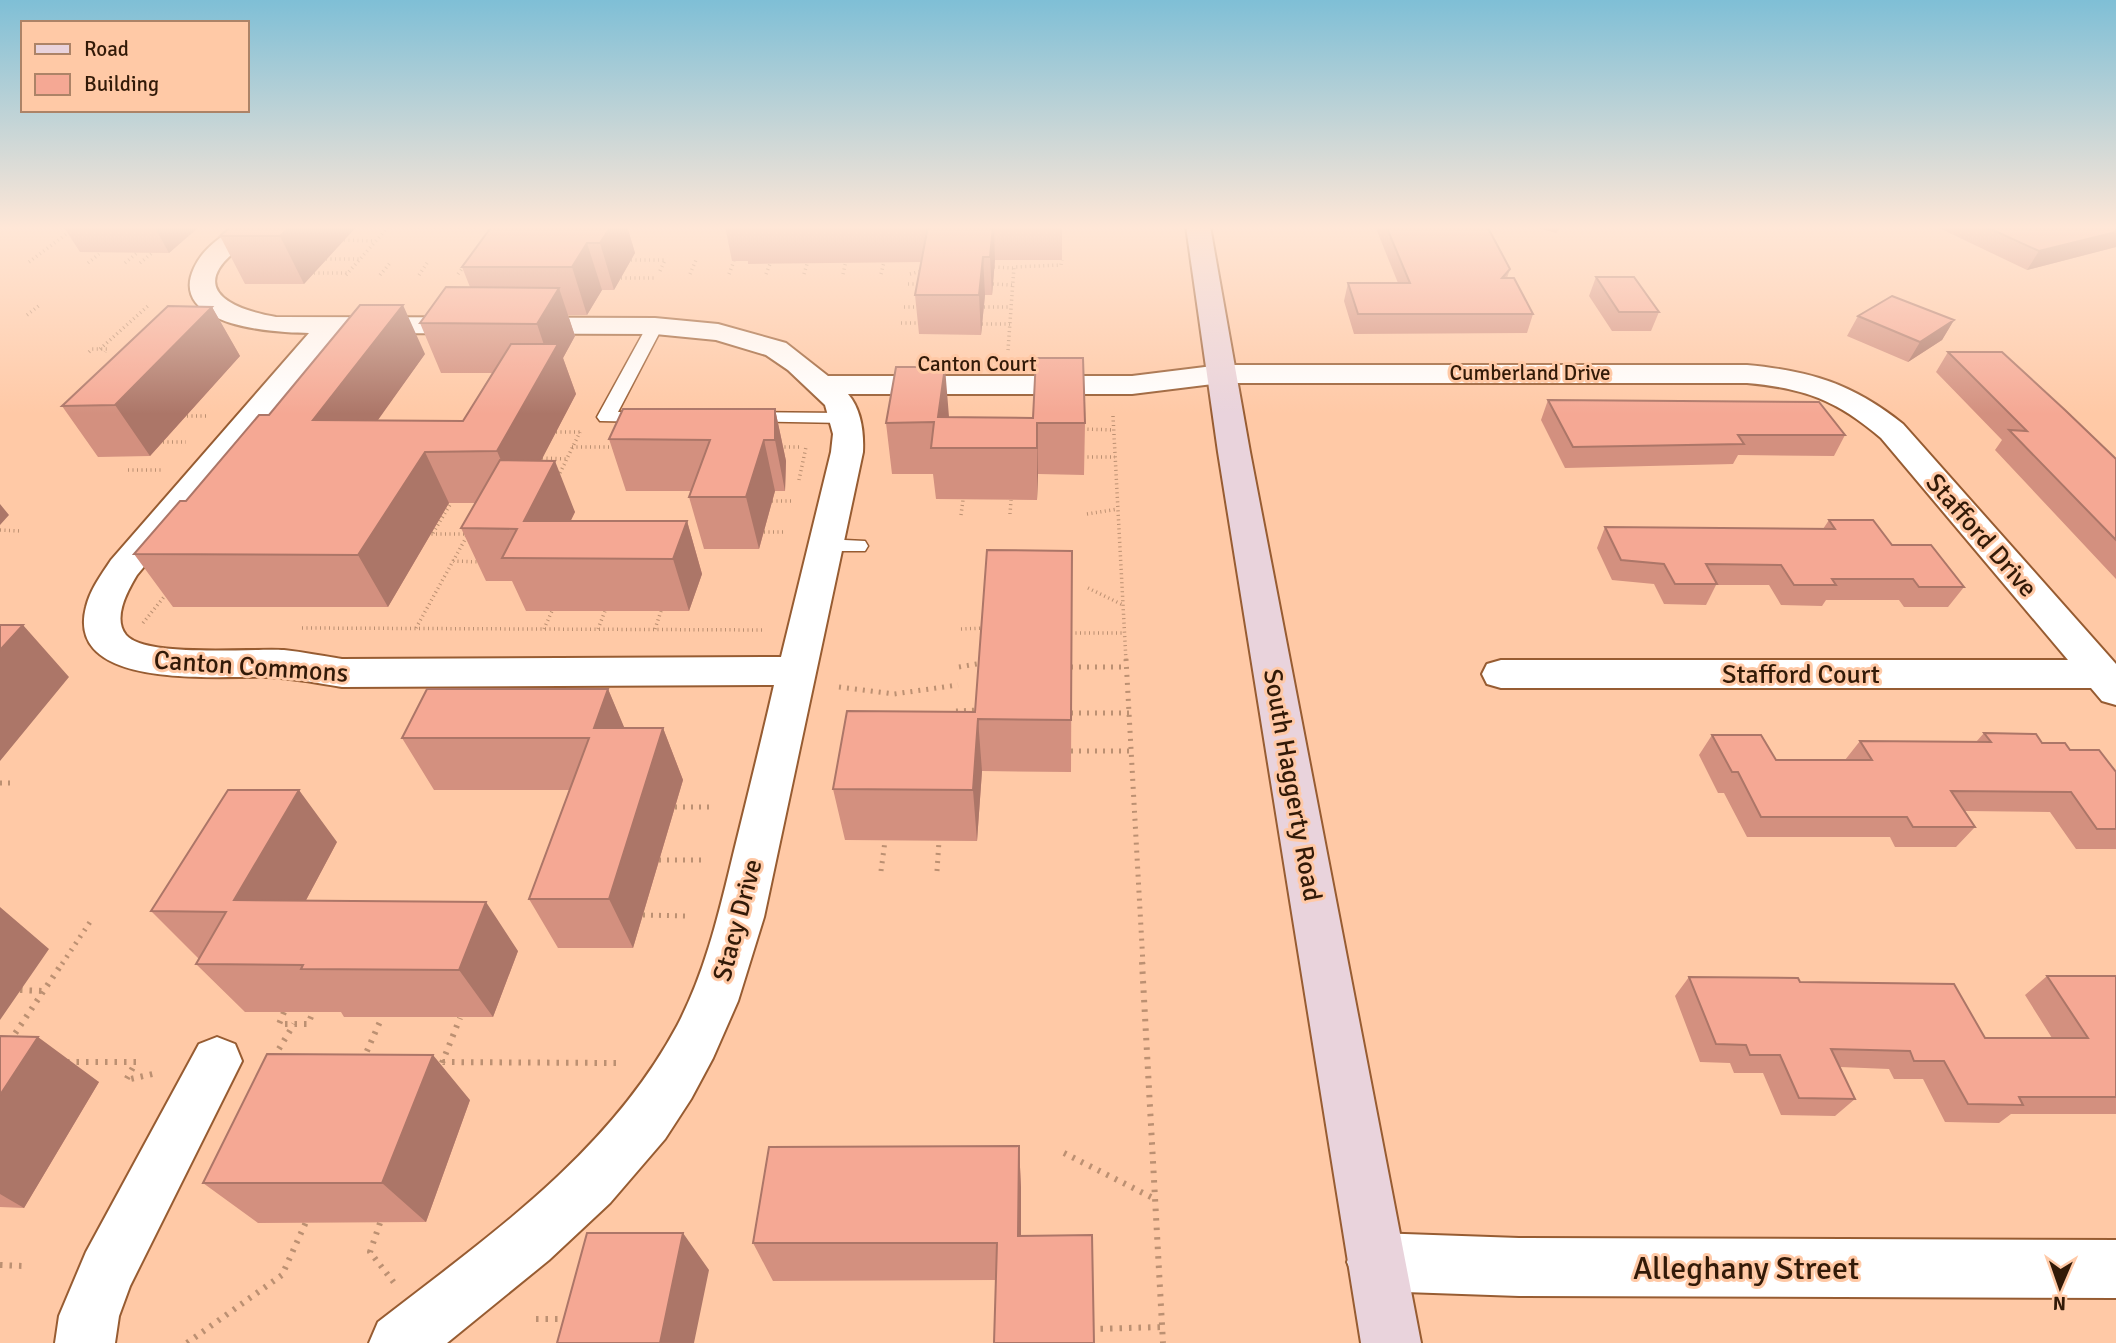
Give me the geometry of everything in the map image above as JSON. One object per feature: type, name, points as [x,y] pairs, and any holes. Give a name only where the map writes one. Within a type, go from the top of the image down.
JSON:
[{"type":"main road","name":"South Haggerty Road","points":[[1203,289],[1209,374],[1391,1343]]},
{"type":"street","points":[[201,289],[208,302],[221,312],[244,320],[276,325],[655,326],[718,332],[776,349],[820,403]]},
{"type":"street","name":"Canton Commons","points":[[331,325],[123,568],[102,610],[104,629],[115,647],[138,658],[180,662],[282,663],[342,673],[797,670]]},
{"type":"street","name":"Canton Court","points":[[820,403],[1057,374],[1132,385],[1209,374]]},
{"type":"street","name":"Cumberland Drive","points":[[1209,374],[1747,374],[1804,381],[1837,393]]},
{"type":"street","name":"Stafford Drive","points":[[1837,393],[1867,409],[1892,430],[2109,682]]},
{"type":"street","name":"Stacy Drive","points":[[399,1343],[560,1215],[607,1167],[646,1120],[679,1072],[705,1025],[735,944],[823,542],[847,452],[820,403]]},
{"type":"street","name":"Stafford Court","points":[[1500,674],[2109,682]]},
{"type":"street","points":[[85,1343],[89,1316],[106,1272],[217,1061]]},
{"type":"street","name":"Alleghany Street","points":[[1376,1262],[1519,1267],[2116,1269]]},
{"type":"lane","points":[[655,326],[606,417],[672,417]]},
{"type":"lane","points":[[726,417],[820,403]]},
{"type":"path","points":[[1008,350],[1012,289]]},
{"type":"path","points":[[27,315],[41,304]]},
{"type":"path","points":[[89,352],[102,351],[150,304]]},
{"type":"path","points":[[904,307],[923,306]]},
{"type":"path","points":[[984,307],[1011,307]]},
{"type":"path","points":[[901,323],[921,323]]},
{"type":"path","points":[[982,324],[1010,324]]},
{"type":"path","points":[[769,447],[820,403]]},
{"type":"path","points":[[1113,411],[1163,1343]]},
{"type":"path","points":[[187,416],[210,416]]},
{"type":"path","points":[[556,480],[584,423]]},
{"type":"path","points":[[1083,429],[1114,430]]},
{"type":"path","points":[[556,432],[580,432]]},
{"type":"path","points":[[163,442],[187,442]]},
{"type":"path","points":[[572,447],[622,447]]},
{"type":"path","points":[[1083,457],[1115,457]]},
{"type":"path","points":[[542,458],[567,459]]},
{"type":"path","points":[[128,470],[161,470]]},
{"type":"path","points":[[961,515],[963,500]]},
{"type":"path","points":[[1010,514],[1011,500]]},
{"type":"path","points":[[772,501],[794,501]]},
{"type":"path","points":[[433,534],[451,503]]},
{"type":"path","points":[[1087,514],[1118,509]]},
{"type":"path","points":[[0,530],[21,531]]},
{"type":"path","points":[[415,628],[469,532],[423,534]]},
{"type":"path","points":[[764,532],[823,542]]},
{"type":"path","points":[[453,561],[485,562]]},
{"type":"path","points":[[153,628],[139,628],[171,588]]},
{"type":"path","points":[[1088,588],[1123,605]]},
{"type":"path","points":[[544,629],[552,611]]},
{"type":"path","points":[[598,629],[605,611]]},
{"type":"path","points":[[656,629],[661,611]]},
{"type":"path","points":[[291,628],[764,630]]},
{"type":"path","points":[[961,629],[989,628]]},
{"type":"path","points":[[1071,634],[1125,633]]},
{"type":"path","points":[[959,667],[986,662]]},
{"type":"path","points":[[1071,667],[1126,667]]},
{"type":"path","points":[[839,687],[894,694],[958,685]]},
{"type":"path","points":[[956,710],[982,710]]},
{"type":"path","points":[[1071,712],[1129,713]]},
{"type":"path","points":[[1071,751],[1131,751]]},
{"type":"path","points":[[0,783],[13,783]]},
{"type":"path","points":[[675,807],[714,807]]},
{"type":"path","points":[[881,871],[885,841]]},
{"type":"path","points":[[937,871],[939,841]]},
{"type":"path","points":[[659,860],[701,860]]},
{"type":"path","points":[[643,915],[687,916]]},
{"type":"path","points":[[5,1049],[92,919]]},
{"type":"path","points":[[20,990],[44,991]]},
{"type":"path","points":[[284,1012],[279,1024],[308,1024],[313,1012]]},
{"type":"path","points":[[349,1061],[367,1061],[383,1017]]},
{"type":"path","points":[[438,1074],[460,1018]]},
{"type":"path","points":[[55,1062],[136,1062],[126,1080],[217,1061],[265,1073],[294,1024]]},
{"type":"path","points":[[61,1072],[68,1062]]},
{"type":"path","points":[[430,1062],[617,1063]]},
{"type":"path","points":[[1064,1153],[1155,1199]]},
{"type":"path","points":[[187,1343],[282,1275],[306,1222]]},
{"type":"path","points":[[380,1223],[370,1252],[395,1284]]},
{"type":"path","points":[[0,1265],[23,1266]]},
{"type":"path","points":[[536,1319],[571,1319]]},
{"type":"path","points":[[1091,1329],[1162,1327]]},
{"type":"building","points":[[445,289],[559,289],[537,324],[420,323]]},
{"type":"building","points":[[916,289],[980,289],[979,295],[915,295]]},
{"type":"building","points":[[1350,289],[1520,289],[1533,314],[1358,314]]},
{"type":"building","points":[[1604,289],[1642,289],[1659,312],[1619,312]]},
{"type":"building","points":[[1892,296],[1954,320],[1920,342],[1858,316]]},
{"type":"building","points":[[360,305],[403,305],[313,420],[463,421],[511,344],[558,344],[497,451],[425,452],[358,555],[134,554],[180,501],[186,501],[259,415],[269,415]]},
{"type":"building","points":[[168,306],[212,307],[115,405],[62,406]]},
{"type":"building","points":[[1948,352],[2002,352],[2116,459],[2116,540],[2009,430],[2027,431]]},
{"type":"building","points":[[1036,358],[1083,358],[1085,423],[1037,423],[1037,448],[931,448],[934,422],[886,423],[896,367],[945,367],[938,417],[1033,418]]},
{"type":"building","points":[[1548,400],[1819,402],[1845,435],[1738,435],[1744,444],[1573,447]]},
{"type":"building","points":[[623,409],[775,409],[775,440],[764,440],[746,497],[689,497],[710,440],[609,439]]},
{"type":"building","points":[[500,460],[555,461],[524,521],[687,521],[673,559],[502,558],[517,529],[461,528]]},
{"type":"building","points":[[1829,520],[1873,520],[1892,545],[1931,545],[1964,587],[1919,587],[1913,579],[1832,579],[1836,585],[1794,585],[1781,565],[1706,564],[1717,584],[1675,584],[1664,564],[1621,560],[1605,527],[1835,529]]},
{"type":"building","points":[[987,550],[1072,551],[1071,720],[978,719],[973,790],[833,789],[847,711],[975,712]]},
{"type":"building","points":[[0,625],[23,625],[0,650]]},
{"type":"building","points":[[427,689],[608,689],[594,728],[663,728],[609,899],[529,899],[589,738],[402,738]]},
{"type":"building","points":[[1984,733],[2036,734],[2042,743],[2065,743],[2070,750],[2099,750],[2116,772],[2116,829],[2097,829],[2071,792],[1951,791],[1975,827],[1913,827],[1907,817],[1761,817],[1738,772],[1732,772],[1712,735],[1761,735],[1776,760],[1872,760],[1860,741],[1991,742]]},
{"type":"building","points":[[228,790],[299,790],[234,900],[486,902],[459,970],[301,969],[303,965],[196,964],[226,912],[151,911]]},
{"type":"building","points":[[2047,976],[2116,976],[2116,1097],[2019,1097],[2023,1105],[1968,1104],[1944,1061],[1914,1061],[1910,1051],[1831,1049],[1855,1099],[1799,1098],[1780,1055],[1750,1055],[1746,1045],[1716,1044],[1689,977],[1954,984],[1985,1038],[2088,1038]]},
{"type":"building","points":[[0,1036],[38,1037],[0,1095]]},
{"type":"building","points":[[267,1054],[433,1055],[382,1183],[203,1183]]},
{"type":"building","points":[[1019,1146],[1018,1236],[1092,1235],[1094,1343],[994,1343],[997,1243],[753,1243],[769,1147]]},
{"type":"building","points":[[587,1233],[683,1233],[660,1343],[557,1343]]}]
